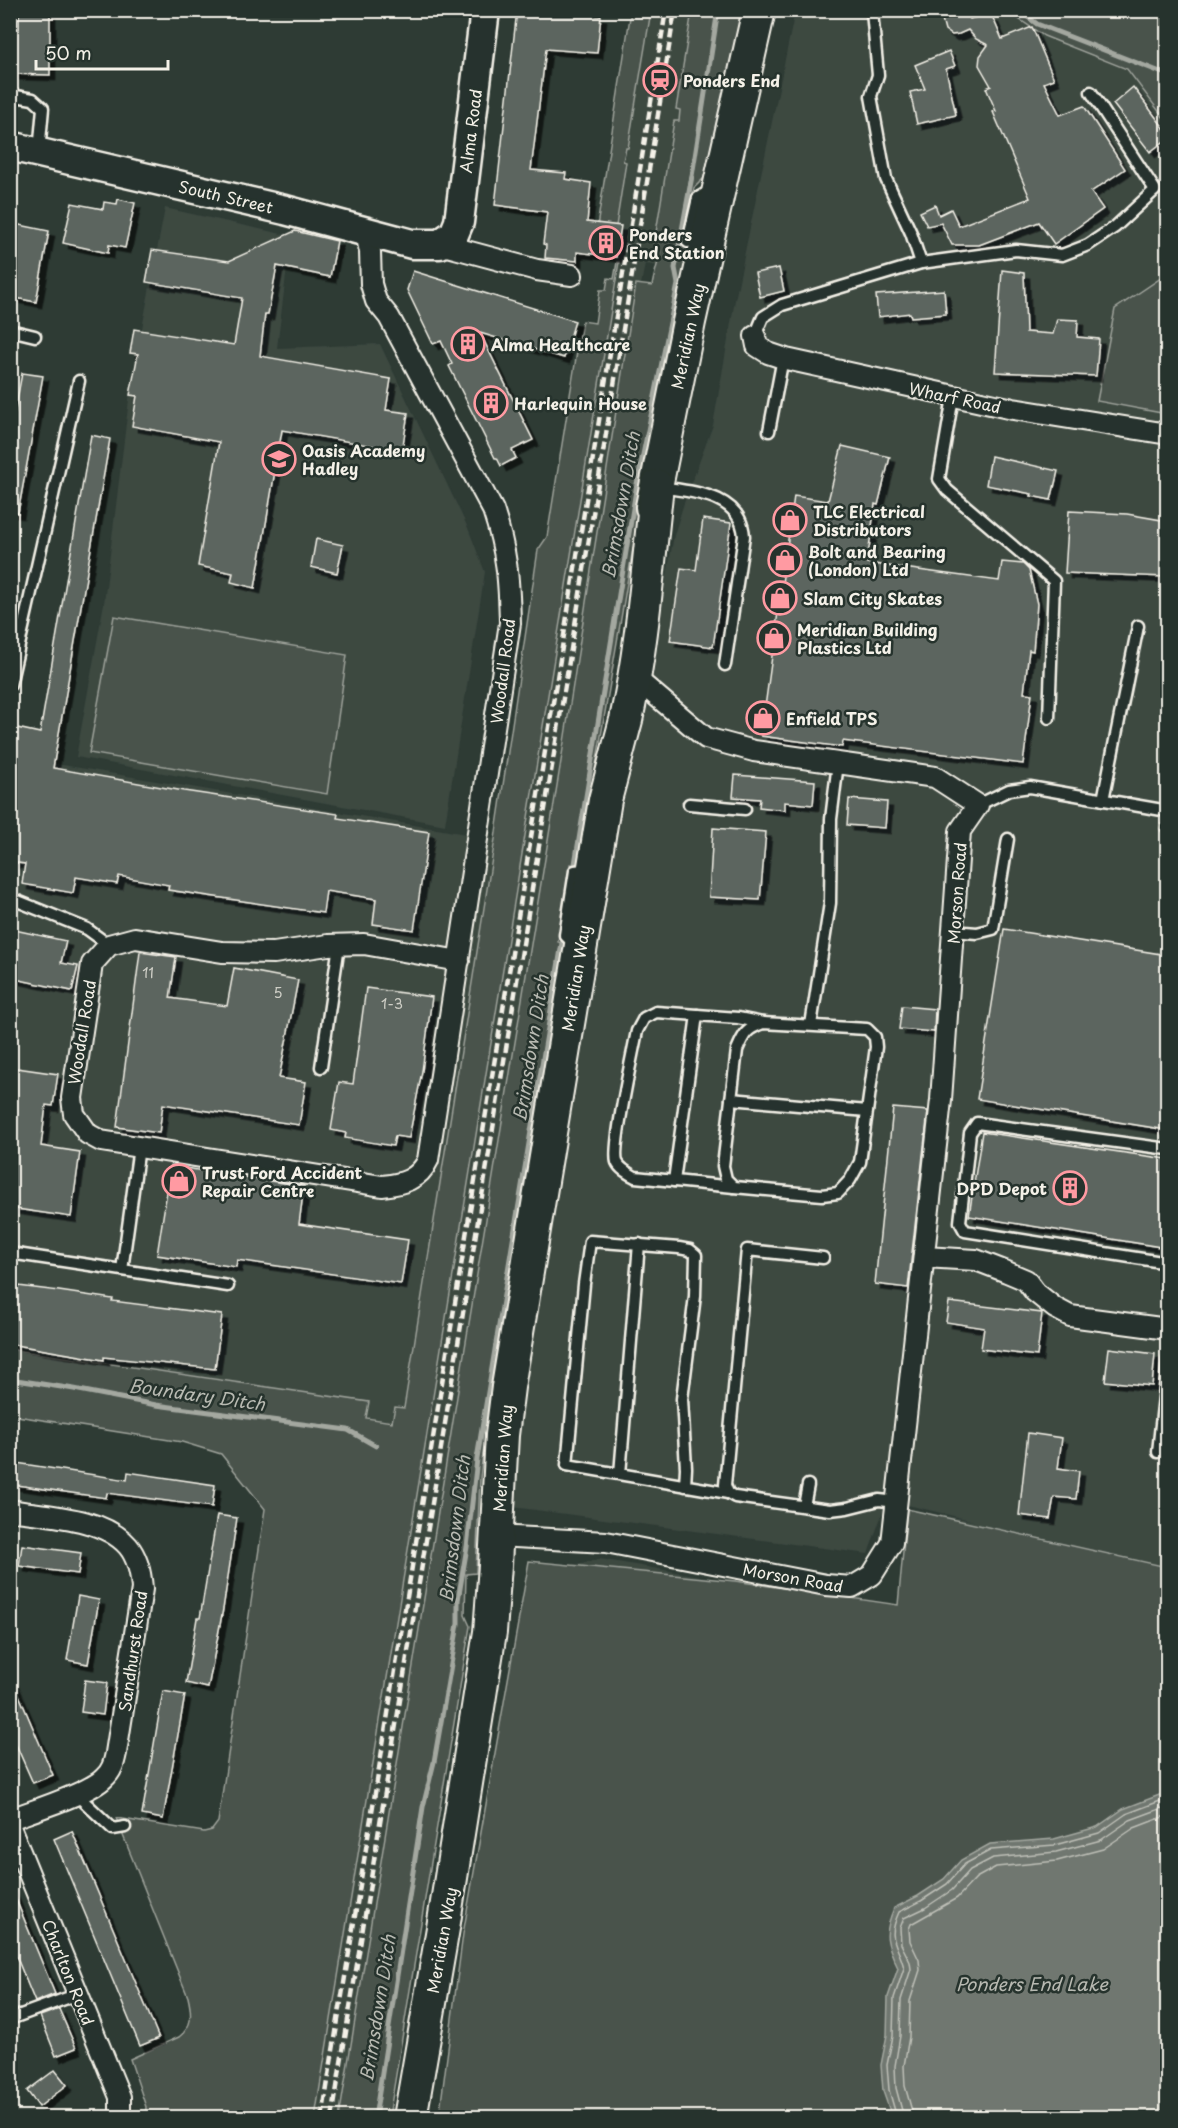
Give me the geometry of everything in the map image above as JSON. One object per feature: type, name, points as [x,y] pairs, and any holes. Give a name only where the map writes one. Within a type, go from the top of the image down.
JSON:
[{"type":"main road","name":"Meridian Way","points":[[410,2118],[443,1928],[488,1642],[502,1435],[508,1387],[605,800],[611,715],[627,615],[657,486],[689,322],[759,10]]},
{"type":"main road","name":"Meridian Way","points":[[605,800],[626,718],[643,617],[657,486]]},
{"type":"street","name":"Alma Road","points":[[440,244],[454,234],[459,222],[485,10]]},
{"type":"street","name":"South Street","points":[[10,146],[285,210],[412,244],[440,244]]},
{"type":"street","name":"Woodall Road","points":[[109,945],[92,964],[73,1083],[74,1114],[88,1134],[101,1141],[382,1186],[402,1184],[424,1170],[428,1160],[510,623],[509,577],[503,543],[493,510],[389,317],[376,301],[371,284],[370,252],[366,232]]},
{"type":"street","points":[[440,244],[537,270],[572,275]]},
{"type":"street","name":"Wharf Road","points":[[755,336],[757,346],[783,358],[1013,410],[1167,434]]},
{"type":"street","points":[[633,676],[706,738],[754,751],[934,777],[978,805]]},
{"type":"street","name":"Morson Road","points":[[496,1536],[606,1542],[826,1585],[852,1587],[872,1575],[892,1543],[941,1100],[960,831],[978,805]]},
{"type":"street","points":[[109,945],[135,938],[222,952],[274,953],[364,944],[459,961]]},
{"type":"street","points":[[924,1257],[976,1260],[1007,1272],[1026,1280],[1035,1292],[1055,1308],[1070,1316],[1167,1329]]},
{"type":"street","name":"Sandhurst Road","points":[[10,1510],[92,1523],[116,1535],[129,1547],[140,1569],[142,1589],[114,1764],[103,1780],[10,1820]]},
{"type":"street","name":"Charlton Road","points":[[10,1827],[120,2097],[120,2118]]},
{"type":"lane","points":[[872,12],[878,75],[871,96],[886,179],[911,233],[921,263]]},
{"type":"lane","points":[[755,336],[763,317],[782,305],[921,263],[1016,250],[1062,255],[1088,245],[1114,227],[1155,190],[1091,92]]},
{"type":"lane","points":[[10,95],[33,99],[43,108],[39,153]]},
{"type":"lane","points":[[688,242],[698,198],[706,193],[718,196]]},
{"type":"lane","points":[[10,330],[35,336]]},
{"type":"lane","points":[[769,431],[783,358]]},
{"type":"lane","points":[[10,685],[79,381]]},
{"type":"lane","points":[[953,397],[939,479],[947,490],[1054,581],[1049,718]]},
{"type":"lane","points":[[657,486],[713,497],[733,508],[740,517],[744,536],[725,665]]},
{"type":"lane","points":[[1103,800],[1138,626]]},
{"type":"lane","points":[[811,1024],[830,903],[831,819],[838,763]]},
{"type":"lane","points":[[978,805],[1009,790],[1030,787],[1167,811]]},
{"type":"lane","points":[[689,804],[745,809]]},
{"type":"lane","points":[[953,931],[977,933],[993,929],[1008,839]]},
{"type":"lane","points":[[10,898],[87,929],[109,945]]},
{"type":"lane","points":[[321,1067],[339,945]]},
{"type":"lane","points":[[656,1012],[738,1018],[763,1023],[811,1024],[867,1029],[875,1037],[876,1047],[860,1162],[850,1180],[838,1193],[822,1195],[635,1177],[624,1171],[617,1161],[618,1140],[637,1030],[644,1017],[656,1012]]},
{"type":"lane","points":[[674,1181],[697,1015]]},
{"type":"lane","points":[[734,1187],[726,1179],[723,1166],[737,1050],[750,1027],[763,1023]]},
{"type":"lane","points":[[731,1100],[867,1111]]},
{"type":"lane","points":[[1167,1149],[977,1123],[970,1133],[960,1222],[965,1231],[1167,1263]]},
{"type":"lane","points":[[122,1270],[139,1147]]},
{"type":"lane","points":[[685,1486],[682,1398],[695,1296],[696,1255],[690,1250],[590,1241],[567,1465],[685,1486],[728,1493],[735,1497],[830,1510],[879,1500],[897,1502]]},
{"type":"lane","points":[[620,1474],[639,1244]]},
{"type":"lane","points":[[728,1493],[724,1485],[747,1250],[823,1258]]},
{"type":"lane","points":[[10,1253],[228,1286]]},
{"type":"lane","points":[[1158,1452],[1167,1359]]},
{"type":"lane","points":[[804,1506],[808,1485]]},
{"type":"lane","points":[[75,1794],[112,1829],[125,1827]]},
{"type":"lane","points":[[10,2019],[78,1994]]},
{"type":"shaded area","points":[[631,11],[651,11],[628,148],[626,148],[623,161],[626,162],[616,226],[596,233]]},
{"type":"shaded area","points":[[651,11],[692,11],[676,108],[681,110],[679,121],[674,121],[653,251],[660,252],[658,266],[645,264],[641,285],[636,285],[562,755],[339,2117],[315,2118],[619,262],[615,261],[615,257],[592,254],[601,224],[615,226],[626,162],[623,162],[626,147],[628,148]]},
{"type":"shaded area","points":[[692,11],[746,11],[731,86],[704,178],[694,188],[682,241],[693,244],[656,413],[579,865],[570,864],[558,942],[567,944],[485,1437],[480,1478],[476,1573],[466,1574],[465,1615],[470,1626],[389,2117],[339,2118],[562,755],[636,284],[652,286],[660,252],[653,251],[674,121],[679,121],[680,110],[676,109]]},
{"type":"shaded area","points":[[795,11],[1007,11],[1044,36],[1127,69],[1167,122],[1167,274],[1115,309],[1097,401],[1168,415],[1167,2117],[439,2118],[567,1566],[600,1559],[934,1616],[925,1563],[929,1513],[974,1521],[887,1500],[868,1554],[505,1506],[520,1397],[638,720],[652,658],[674,535],[713,425],[735,300]]},
{"type":"shaded area","points":[[1007,11],[1167,11],[1167,122],[1127,69],[1044,36]]},
{"type":"shaded area","name":"Oasis Academy Hadley","points":[[165,208],[291,236],[277,348],[380,344],[468,528],[485,572],[445,825],[76,757],[104,603],[130,391]]},
{"type":"shaded area","points":[[617,262],[619,262],[315,2117],[145,2117],[146,2107],[130,2059],[184,2033],[189,2024],[190,2009],[188,1997],[116,1818],[204,1832],[212,1830],[218,1822],[265,1509],[221,1454],[182,1442],[11,1415],[10,1349],[369,1402],[366,1418],[392,1422],[395,1407],[404,1408],[495,839],[538,550],[547,537],[582,321],[595,323],[600,290],[606,290],[608,278],[614,279]]},
{"type":"shaded area","points":[[1167,274],[1167,414],[1097,401],[1115,309]]},
{"type":"shaded area","points":[[114,616],[347,655],[327,794],[89,753]]},
{"type":"shaded area","points":[[10,756],[495,839],[404,1408],[393,1422],[366,1418],[368,1402],[11,1349]]},
{"type":"shaded area","points":[[907,1509],[1167,1567],[1167,2117],[439,2118],[463,1934],[529,1561],[735,1581],[898,1605]]},
{"type":"water","name":"Ponders End Lake","points":[[1167,1792],[1167,2117],[892,2117],[883,2091],[881,2065],[887,2035],[888,1997],[898,1968],[887,1938],[888,1925],[894,1908],[944,1879],[961,1860],[990,1844],[1054,1839],[1097,1827],[1123,1809]]},
{"type":"building","points":[[19,10],[50,10],[50,75],[10,74],[10,28],[19,29]]},
{"type":"building","points":[[517,10],[559,10],[601,16],[597,53],[546,49],[531,170],[566,173],[565,179],[591,183],[587,222],[621,226],[616,257],[577,252],[577,261],[545,258],[546,245],[543,244],[547,212],[495,205]]},
{"type":"building","points":[[947,10],[964,10],[970,19],[985,15],[993,18],[1002,39],[1032,27],[1054,79],[1044,83],[1060,115],[1084,106],[1125,169],[1091,192],[1103,209],[1054,244],[1039,222],[979,245],[952,245],[941,223],[927,226],[920,212],[935,205],[939,215],[951,209],[959,226],[1030,198],[993,112],[996,111],[986,88],[991,86],[979,65],[980,56],[988,45],[976,39],[968,30],[952,35],[945,30],[942,19]]},
{"type":"building","points":[[949,51],[955,66],[946,69],[956,115],[917,124],[910,92],[925,89],[915,65]]},
{"type":"building","points":[[1133,87],[1167,132],[1167,139],[1150,152],[1113,104]]},
{"type":"building","points":[[118,199],[135,203],[125,248],[109,245],[108,253],[63,243],[72,203],[103,209],[104,202],[117,204]]},
{"type":"building","points":[[10,223],[49,231],[36,302],[10,297]]},
{"type":"building","points":[[295,231],[337,241],[330,277],[277,266],[268,314],[265,314],[260,356],[391,379],[386,410],[408,413],[402,451],[282,430],[255,588],[231,582],[233,573],[198,566],[219,442],[132,426],[137,396],[130,395],[138,354],[130,353],[134,329],[234,345],[242,298],[146,282],[152,250],[229,261]]},
{"type":"building","points":[[779,268],[784,291],[760,297],[755,273]]},
{"type":"building","points":[[1002,270],[1024,273],[1026,332],[1053,334],[1057,319],[1078,320],[1077,337],[1099,339],[1096,376],[995,372]]},
{"type":"building","points":[[413,271],[575,321],[564,358],[480,333],[533,440],[512,450],[516,458],[501,466],[449,366],[452,364],[441,341],[433,344],[407,290]]},
{"type":"building","points":[[944,290],[946,314],[911,317],[910,313],[878,317],[876,295]]},
{"type":"building","points":[[22,373],[43,376],[18,513],[10,512],[10,437]]},
{"type":"building","points":[[91,435],[110,439],[53,768],[184,791],[338,814],[337,818],[429,832],[414,930],[373,924],[376,899],[326,891],[323,913],[168,890],[169,885],[119,876],[117,884],[76,877],[73,893],[22,884],[25,864],[10,862],[10,768],[17,728],[40,733]]},
{"type":"building","points":[[842,446],[890,457],[878,505],[875,504],[867,563],[999,581],[1002,562],[1023,564],[1029,570],[1037,604],[1033,651],[1029,650],[1024,693],[1032,694],[1023,764],[843,741],[842,747],[761,736],[794,496],[828,501]]},
{"type":"building","points":[[991,456],[1058,471],[1051,500],[986,485]]},
{"type":"building","points":[[1069,511],[1127,514],[1167,521],[1167,577],[1065,573]]},
{"type":"building","points":[[703,519],[731,523],[713,647],[670,641],[681,568],[696,570]]},
{"type":"building","points":[[316,539],[343,545],[337,573],[311,567]]},
{"type":"building","points":[[735,775],[815,781],[813,805],[785,802],[785,810],[759,807],[760,799],[733,797]]},
{"type":"building","points":[[849,799],[887,802],[885,828],[847,825]]},
{"type":"building","points":[[713,828],[766,832],[760,900],[709,897]]},
{"type":"building","points":[[10,929],[66,941],[61,963],[78,966],[72,991],[10,978]]},
{"type":"building","points":[[1004,929],[1167,955],[1167,1130],[977,1099]]},
{"type":"building","points":[[140,952],[176,957],[170,998],[227,1006],[234,968],[298,980],[279,1078],[306,1082],[299,1125],[163,1104],[159,1133],[117,1127]]},
{"type":"building","points":[[366,988],[432,997],[422,1071],[409,1138],[395,1136],[393,1146],[345,1138],[346,1133],[331,1130],[339,1082],[353,1084]]},
{"type":"building","points":[[902,1006],[935,1009],[934,1032],[899,1029]]},
{"type":"building","points":[[10,1067],[58,1074],[53,1106],[46,1105],[41,1146],[80,1152],[71,1217],[10,1208]]},
{"type":"building","points":[[893,1108],[928,1111],[908,1288],[875,1284]]},
{"type":"building","name":"DPD Depot","points":[[982,1132],[1167,1159],[1167,1248],[969,1216]]},
{"type":"building","points":[[171,1166],[304,1186],[299,1224],[408,1240],[401,1284],[237,1260],[236,1267],[157,1255]]},
{"type":"building","points":[[10,1285],[222,1315],[215,1369],[104,1357],[104,1360],[10,1344]]},
{"type":"building","points":[[949,1302],[1042,1313],[1037,1356],[981,1349],[984,1328],[946,1322]]},
{"type":"building","points":[[1109,1348],[1155,1354],[1152,1386],[1105,1381]]},
{"type":"building","points":[[1028,1433],[1062,1438],[1058,1468],[1079,1471],[1076,1499],[1054,1497],[1050,1519],[1019,1515]]},
{"type":"building","points":[[10,1462],[127,1480],[128,1472],[215,1485],[212,1507],[107,1493],[106,1498],[10,1484]]},
{"type":"building","points":[[217,1515],[237,1518],[208,1688],[186,1683],[197,1618],[200,1618]]},
{"type":"building","points":[[22,1545],[81,1553],[78,1574],[19,1566]]},
{"type":"building","points":[[78,1596],[99,1600],[88,1664],[67,1660]]},
{"type":"building","points":[[10,1674],[53,1775],[33,1783],[10,1731]]},
{"type":"building","points":[[85,1680],[107,1683],[103,1715],[81,1712]]},
{"type":"building","points":[[163,1691],[185,1695],[163,1819],[142,1815]]},
{"type":"building","points":[[72,1831],[159,2038],[140,2046],[54,1839]]},
{"type":"building","points":[[10,1885],[55,1994],[35,2002],[10,1941]]},
{"type":"building","points":[[59,2009],[76,2048],[56,2056],[40,2016]]},
{"type":"building","points":[[55,2070],[67,2085],[39,2107],[27,2091]]},
{"type":"waterway","name":"Brimsdown Ditch","points":[[575,864],[637,484],[678,284],[675,268],[718,10]]},
{"type":"waterway","points":[[1019,10],[1037,24],[1168,75]]},
{"type":"waterway","name":"Brimsdown Ditch","points":[[375,2118],[423,1807],[434,1762],[458,1624],[458,1600],[467,1547],[477,1459],[562,943]]},
{"type":"waterway","name":"Boundary Ditch","points":[[10,1379],[156,1405],[348,1430],[376,1446]]},
{"type":"railway","points":[[322,2118],[666,10]]},
{"type":"railway","points":[[332,2118],[675,10]]},
{"type":"place","name":"Ponders End","points":[[660,80]]},
{"type":"place","name":"Ponders End Station","points":[[606,243]]},
{"type":"place","name":"Alma Healthcare","points":[[468,344]]},
{"type":"place","name":"Harlequin House","points":[[491,403]]},
{"type":"place","name":"Oasis Academy Hadley","points":[[279,459]]},
{"type":"place","name":"TLC Electrical Distributors","points":[[790,520]]},
{"type":"place","name":"Bolt and Bearing (London) Ltd","points":[[785,560]]},
{"type":"place","name":"Slam City Skates","points":[[780,598]]},
{"type":"place","name":"Meridian Building Plastics Ltd","points":[[774,638]]},
{"type":"place","name":"Enfield TPS","points":[[763,718]]},
{"type":"place","name":"Trust Ford Accident Repair Centre","points":[[179,1181]]},
{"type":"place","name":"DPD Depot","points":[[1070,1188]]}]
